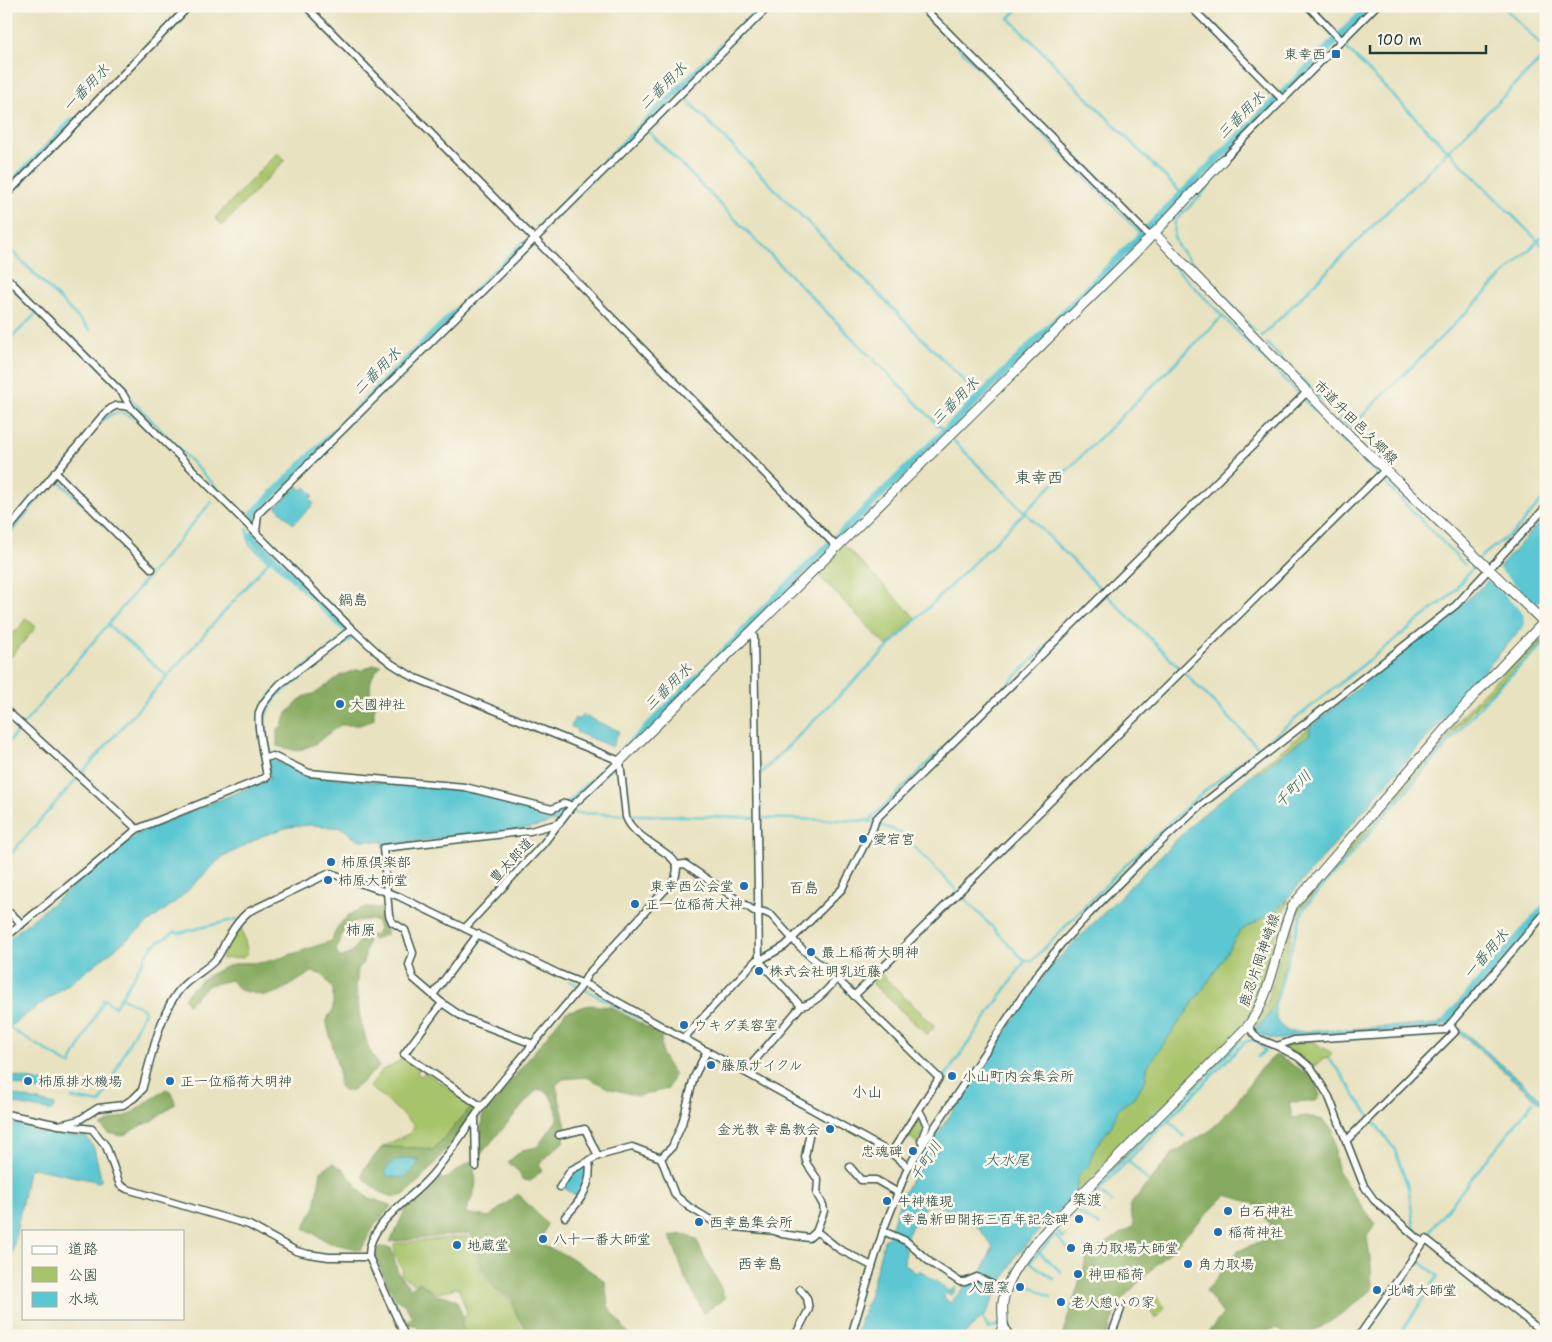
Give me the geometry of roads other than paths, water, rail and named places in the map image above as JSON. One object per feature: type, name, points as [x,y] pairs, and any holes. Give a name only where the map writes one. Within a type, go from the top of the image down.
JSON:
[{"type":"street","points":[[6,195],[189,6]]},
{"type":"street","points":[[306,6],[837,547]]},
{"type":"street","points":[[256,532],[258,514],[769,6]]},
{"type":"street","points":[[922,6],[1148,233]]},
{"type":"street","points":[[1190,6],[1280,98]]},
{"type":"street","points":[[1308,6],[1339,38]]},
{"type":"street","points":[[616,760],[837,547],[1148,233],[1224,160],[1280,98],[1339,38],[1376,6]]},
{"type":"street","name":"市道升田邑久郷線","points":[[1148,233],[1303,396],[1381,474],[1488,568],[1543,620]]},
{"type":"street","points":[[6,277],[123,394],[131,408],[256,532],[349,631],[392,664],[414,677],[616,760]]},
{"type":"street","points":[[684,1038],[756,960],[785,946],[842,889],[876,819],[1303,396]]},
{"type":"street","points":[[6,532],[95,424],[113,406],[120,405],[131,408]]},
{"type":"street","points":[[55,472],[152,569]]},
{"type":"street","points":[[854,996],[1381,474]]},
{"type":"street","points":[[851,1336],[872,1266],[908,1167],[1038,973],[1062,943],[1145,857],[1201,805],[1456,605],[1546,507]]},
{"type":"street","name":"鹿忍片岡神崎線","points":[[998,1336],[1004,1323],[1002,1304],[1004,1290],[1024,1256],[1050,1226],[1250,1028],[1261,1005],[1287,919],[1293,906],[1477,692],[1543,620]]},
{"type":"street","points":[[6,937],[137,829],[268,778],[267,757],[260,736],[259,713],[280,684],[349,631]]},
{"type":"street","points":[[750,632],[754,637],[761,958],[762,964],[802,1006]]},
{"type":"street","points":[[6,710],[137,829]]},
{"type":"street","points":[[267,757],[308,773],[465,786],[552,810],[565,803],[569,808]]},
{"type":"street","points":[[405,1336],[369,1257],[368,1250],[373,1238],[384,1221],[430,1178],[482,1107],[588,974],[672,883],[676,872],[676,864],[670,857],[631,828],[626,814],[616,760]]},
{"type":"street","name":"豊太郎道","points":[[465,928],[543,844],[569,808],[616,760]]},
{"type":"street","points":[[534,1044],[464,1018],[413,978],[409,964],[413,953],[405,930],[392,922],[389,915],[385,891],[383,848],[530,830],[560,823]]},
{"type":"street","points":[[676,864],[685,864],[754,911],[771,915],[812,958],[836,978],[938,1078],[891,1153]]},
{"type":"street","points":[[59,1125],[79,1120],[98,1108],[123,1105],[139,1094],[142,1090],[167,1006],[186,982],[218,957],[229,935],[248,912],[330,873],[385,891],[581,985],[684,1038],[891,1153],[908,1167]]},
{"type":"street","points":[[6,910],[21,925]]},
{"type":"street","points":[[1277,1046],[1294,1040],[1445,1030],[1546,912]]},
{"type":"street","points":[[433,995],[478,934]]},
{"type":"street","points":[[745,1072],[802,1006],[816,1000],[836,978]]},
{"type":"street","points":[[442,1002],[404,1054],[482,1107]]},
{"type":"street","points":[[1346,1141],[1455,1032],[1451,1023]]},
{"type":"street","points":[[1250,1028],[1257,1038],[1298,1057],[1312,1069],[1329,1097],[1364,1186],[1374,1200],[1423,1243]]},
{"type":"street","points":[[662,1158],[672,1147],[682,1124],[694,1077],[707,1051]]},
{"type":"street","points":[[919,1110],[927,1125],[920,1147]]},
{"type":"street","points":[[6,1114],[59,1125],[92,1129],[106,1146],[120,1186],[127,1189],[249,1226],[296,1251],[329,1257],[369,1257]]},
{"type":"street","points":[[475,1117],[476,1167]]},
{"type":"street","points":[[558,1135],[585,1129],[598,1156]]},
{"type":"street","points":[[560,1187],[571,1170],[589,1160],[632,1147],[662,1158],[676,1195],[689,1207],[714,1222],[809,1238],[816,1232],[824,1211],[823,1204],[817,1194],[818,1180],[807,1164],[806,1157],[810,1131]]},
{"type":"street","points":[[565,1218],[583,1196],[589,1182],[591,1171],[589,1160]]},
{"type":"street","points":[[850,1167],[861,1180],[876,1180],[898,1192]]},
{"type":"street","points":[[816,1232],[839,1249],[872,1266]]},
{"type":"street","points":[[885,1232],[906,1241],[931,1263],[960,1282],[977,1277],[1004,1290]]},
{"type":"street","points":[[1359,1336],[1426,1239],[1546,1335]]},
{"type":"street","points":[[795,1336],[810,1309],[807,1298],[800,1289]]},
{"type":"street","points":[[1111,1336],[1121,1309]]},
{"type":"street","points":[[1004,1323],[1008,1336]]},
{"type":"water","points":[[298,486],[302,490],[305,487],[313,495],[310,499],[314,504],[293,524],[276,507]]},
{"type":"water","name":"大水尾","points":[[1546,515],[1546,600],[1278,909],[1240,931],[1208,982],[1147,1067],[1146,1079],[1133,1098],[1118,1109],[1112,1125],[1094,1149],[1089,1165],[1078,1176],[1076,1191],[1015,1257],[986,1314],[962,1336],[855,1336],[870,1294],[884,1240],[888,1237],[901,1199],[924,1154],[1049,968],[1194,822],[1252,774],[1259,772],[1310,734],[1310,727],[1482,587]],"holes":[[[927,1205],[938,1205],[977,1226],[993,1247],[978,1280],[965,1287],[950,1303],[943,1296],[946,1293],[951,1295],[955,1292],[956,1287],[950,1291],[919,1270],[916,1273],[904,1264],[905,1248],[903,1245],[912,1226]]]},
{"type":"water","points":[[582,715],[619,731],[612,747],[576,732],[577,729],[571,727],[575,718],[579,720]]},
{"type":"water","points":[[273,760],[311,776],[463,790],[553,812],[565,807],[568,808],[561,818],[556,821],[530,828],[384,845],[383,842],[361,840],[353,837],[343,828],[310,825],[289,827],[262,836],[220,859],[180,898],[80,976],[6,1029],[6,941],[137,834],[270,779],[268,762]]},
{"type":"water","points":[[1276,1009],[1278,1023],[1290,1032],[1438,1024],[1447,1017],[1546,1103],[1546,1108],[1447,1022],[1440,1028],[1419,1030],[1279,1039],[1260,1034],[1255,1038],[1251,1032],[1261,1025]]},
{"type":"water","points":[[9,1075],[45,1083],[45,1092],[12,1084],[10,1094],[55,1105],[52,1111],[6,1102],[6,1077]]},
{"type":"water","points":[[6,1122],[33,1128],[33,1132],[42,1134],[43,1130],[79,1137],[86,1136],[94,1148],[101,1181],[97,1182],[33,1168],[28,1171],[6,1286]]},
{"type":"water","points":[[407,1158],[420,1160],[411,1173],[403,1177],[387,1176],[385,1171],[389,1165],[397,1160]]},
{"type":"water","points":[[586,1164],[587,1173],[579,1197],[564,1188],[574,1172]]},
{"type":"waterway","name":"二番用水","points":[[540,228],[763,6]]},
{"type":"waterway","points":[[918,6],[1142,235]]},
{"type":"waterway","points":[[1021,6],[1009,18],[1182,194]]},
{"type":"waterway","name":"三番用水","points":[[564,810],[1370,6]]},
{"type":"waterway","points":[[1503,6],[1546,50]]},
{"type":"waterway","points":[[1344,46],[1546,249]]},
{"type":"waterway","points":[[1261,337],[1546,54]]},
{"type":"waterway","points":[[686,99],[980,397]]},
{"type":"waterway","name":"一番用水","points":[[6,190],[72,122]]},
{"type":"waterway","points":[[647,130],[945,432]]},
{"type":"waterway","points":[[1228,163],[1175,222],[1174,237],[1178,247],[1255,331]]},
{"type":"waterway","points":[[1352,426],[1546,233]]},
{"type":"waterway","name":"二番用水","points":[[253,518],[253,514],[524,244]]},
{"type":"waterway","points":[[6,245],[90,330]]},
{"type":"waterway","points":[[1163,255],[1465,565]]},
{"type":"waterway","points":[[6,282],[37,313],[6,343]]},
{"type":"waterway","points":[[759,775],[1223,316]]},
{"type":"waterway","points":[[1267,344],[1349,427]]},
{"type":"waterway","points":[[128,396],[245,517],[253,516]]},
{"type":"waterway","points":[[100,423],[115,413],[123,413],[133,418]]},
{"type":"waterway","points":[[954,441],[1259,748]]},
{"type":"waterway","points":[[61,472],[78,451]]},
{"type":"waterway","points":[[6,539],[55,478]]},
{"type":"waterway","points":[[56,478],[115,536]]},
{"type":"waterway","points":[[570,813],[869,821],[902,834],[1025,961],[1032,961],[1184,809],[1451,595],[1482,556],[1516,530],[1546,496]]},
{"type":"waterway","points":[[6,745],[212,501]]},
{"type":"waterway","points":[[6,859],[269,561],[249,543],[247,529]]},
{"type":"waterway","name":"二番用水","points":[[253,535],[253,538],[352,635],[275,694],[264,712],[262,720],[267,753],[272,762]]},
{"type":"waterway","points":[[869,821],[1096,597]]},
{"type":"waterway","points":[[108,625],[167,676]]},
{"type":"waterway","points":[[1273,1012],[1305,907],[1489,696],[1546,642]]},
{"type":"waterway","points":[[759,764],[763,956]]},
{"type":"waterway","name":"一番用水","points":[[1447,1020],[1546,906]]},
{"type":"waterway","points":[[6,1026],[70,1065],[104,999],[115,1007],[152,946],[176,931],[179,933],[237,919]]},
{"type":"waterway","points":[[935,1091],[1025,961]]},
{"type":"waterway","points":[[569,981],[652,1025]]},
{"type":"waterway","points":[[72,1098],[100,1103],[145,1010],[121,997]]},
{"type":"waterway","points":[[789,1025],[804,1009],[803,1006]]},
{"type":"waterway","points":[[1081,1208],[1245,1042],[1255,1039],[1265,1050],[1258,1057]]},
{"type":"waterway","points":[[1047,1237],[1241,1040]]},
{"type":"waterway","points":[[1329,1060],[1340,1072],[1395,1150],[1409,1190],[1414,1227],[1419,1234],[1425,1237],[1533,1102]]},
{"type":"waterway","points":[[1148,1121],[1159,1110]]},
{"type":"waterway","points":[[1168,1120],[1184,1136]]},
{"type":"waterway","points":[[38,1133],[39,1124]]},
{"type":"waterway","points":[[1118,1146],[1144,1125]]},
{"type":"waterway","points":[[66,1129],[66,1134]]},
{"type":"waterway","points":[[1128,1160],[1147,1180]]},
{"type":"waterway","points":[[1098,1191],[1112,1202]]},
{"type":"waterway","points":[[1086,1204],[1104,1213]]},
{"type":"waterway","points":[[1077,1212],[1099,1225]]},
{"type":"waterway","points":[[1058,1232],[1063,1238],[1065,1236]]},
{"type":"waterway","points":[[1054,1279],[1030,1262],[1055,1235],[1071,1252]]},
{"type":"waterway","points":[[1039,1252],[1061,1272]]},
{"type":"waterway","points":[[1399,1336],[1438,1276],[1415,1258]]},
{"type":"waterway","points":[[1019,1280],[1051,1297]]},
{"type":"waterway","points":[[982,1317],[989,1329],[1000,1324]]},
{"type":"place","name":"東幸西","points":[[1336,54]]},
{"type":"place","name":"大國神社","points":[[340,704]]},
{"type":"place","name":"愛宕宮","points":[[863,839]]},
{"type":"place","name":"柿原倶楽部","points":[[331,862]]},
{"type":"place","name":"柿原大師堂","points":[[328,880]]},
{"type":"place","name":"東幸西公会堂","points":[[744,886]]},
{"type":"place","name":"正一位稲荷大神","points":[[635,904]]},
{"type":"place","name":"最上稲荷大明神","points":[[811,952]]},
{"type":"place","name":"株式会社明乳近藤","points":[[759,971]]},
{"type":"place","name":"ウキダ美容室","points":[[684,1025]]},
{"type":"place","name":"藤原サイクル","points":[[711,1065]]},
{"type":"place","name":"小山町内会集会所","points":[[952,1076]]},
{"type":"place","name":"柿原排水機場","points":[[28,1081]]},
{"type":"place","name":"正一位稲荷大明神","points":[[170,1081]]},
{"type":"place","name":"金光教 幸島教会","points":[[830,1129]]},
{"type":"place","name":"忠魂碑","points":[[913,1151]]},
{"type":"place","name":"牛神権現","points":[[887,1201]]},
{"type":"place","name":"白石神社","points":[[1228,1211]]},
{"type":"place","name":"幸島新田開拓三百年記念碑","points":[[1079,1219]]},
{"type":"place","name":"西幸島集会所","points":[[699,1222]]},
{"type":"place","name":"稲荷神社","points":[[1218,1232]]},
{"type":"place","name":"八十一番大師堂","points":[[543,1239]]},
{"type":"place","name":"地蔵堂","points":[[457,1245]]},
{"type":"place","name":"角力取場大師堂","points":[[1071,1248]]},
{"type":"place","name":"角力取場","points":[[1188,1264]]},
{"type":"place","name":"神田稲荷","points":[[1078,1274]]},
{"type":"place","name":"入屋窯","points":[[1020,1287]]},
{"type":"place","name":"北崎大師堂","points":[[1377,1290]]},
{"type":"place","name":"老人憩いの家","points":[[1061,1302]]},
{"type":"district","name":"東幸西","points":[[1039,477]]},
{"type":"district","name":"鍋島","points":[[353,600]]},
{"type":"district","name":"百島","points":[[804,888]]},
{"type":"district","name":"柿原","points":[[361,930]]},
{"type":"district","name":"小山","points":[[867,1092]]},
{"type":"district","name":"築渡","points":[[1087,1200]]},
{"type":"district","name":"西幸島","points":[[760,1264]]},
{"type":"water label","name":"千町川","points":[[1293,789]]},
{"type":"water label","name":"千町川","points":[[926,1161]]}]
